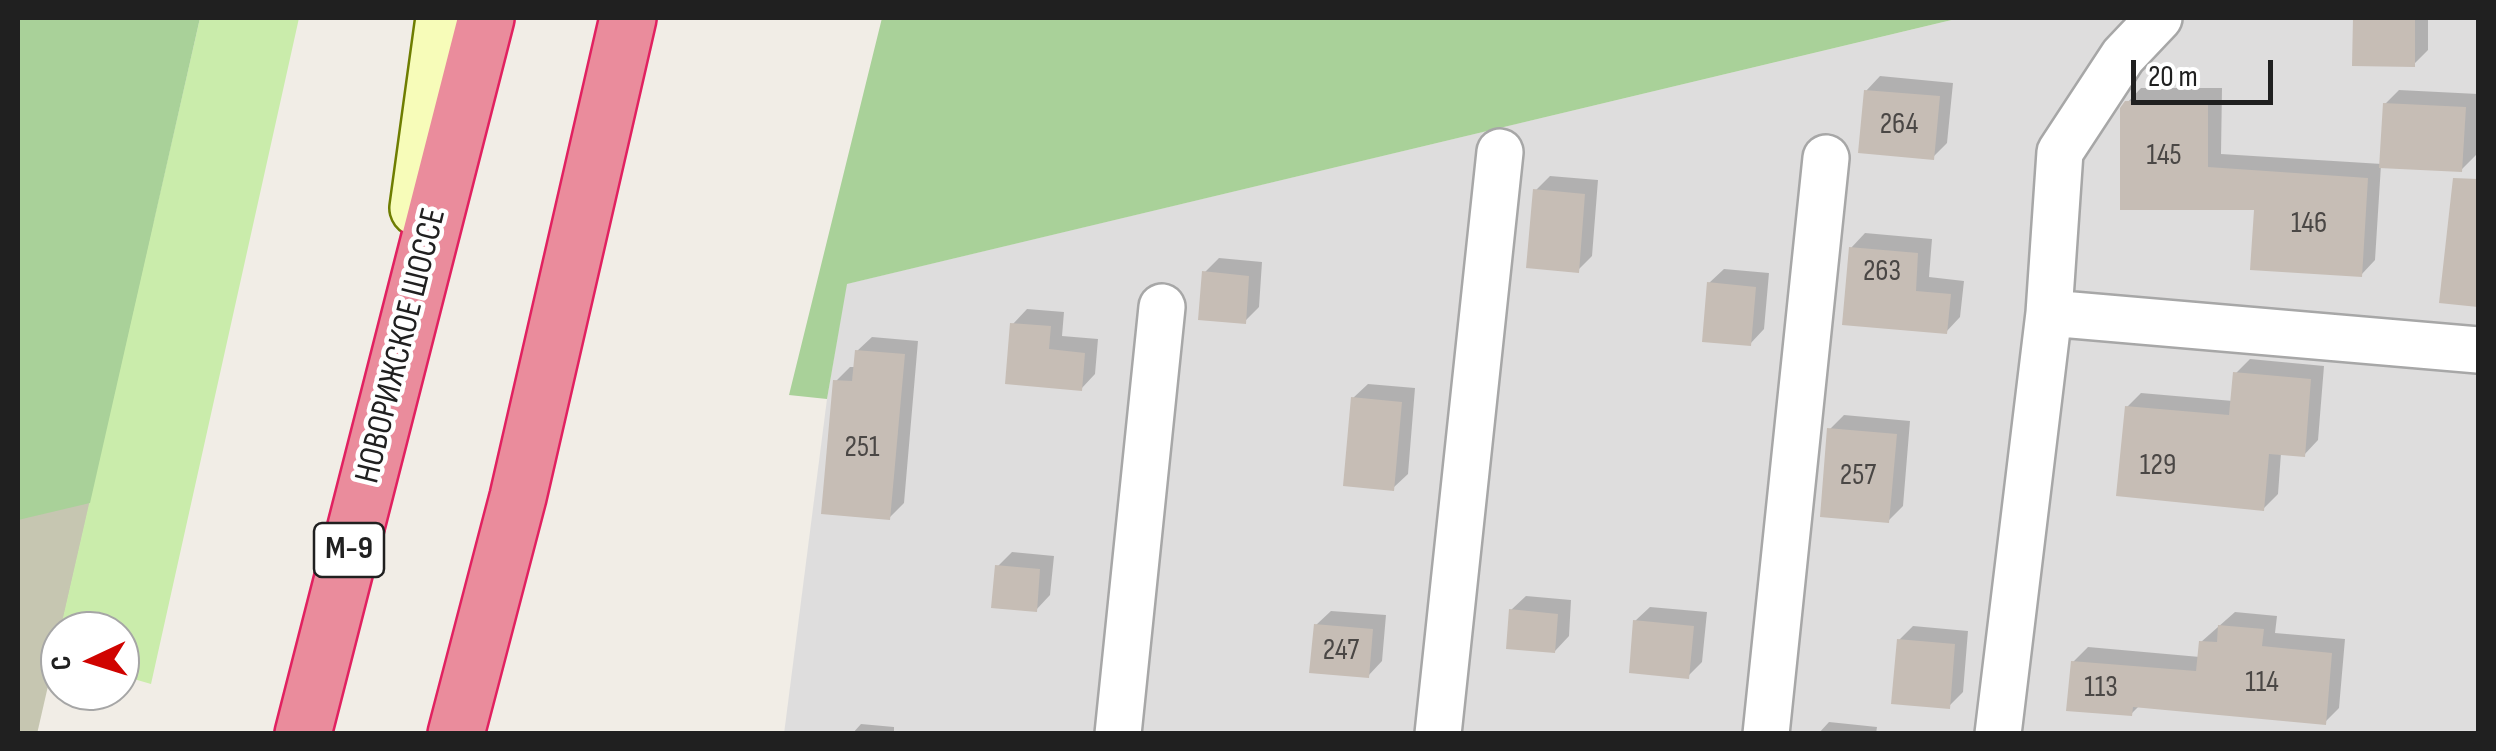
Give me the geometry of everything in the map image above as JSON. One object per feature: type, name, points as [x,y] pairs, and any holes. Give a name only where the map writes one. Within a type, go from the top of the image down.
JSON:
[{"type":"highway","name":"НОВОРИЖСКОЕ ШОССЕ","points":[[303,734],[486,18]]},
{"type":"highway","points":[[456,734],[518,497],[628,18]]},
{"type":"main road","name":"М-9","points":[[396,367],[444,18]]},
{"type":"street","points":[[1998,734],[2049,314],[2060,152],[2123,56],[2159,18]]},
{"type":"street","points":[[1438,734],[1500,152]]},
{"type":"street","points":[[1766,734],[1826,158]]},
{"type":"street","points":[[1118,734],[1162,307]]},
{"type":"street","points":[[2049,314],[2478,350]]},
{"type":"shaded area","points":[[1960,18],[2478,18],[2478,733],[784,734],[827,399],[846,284]]},
{"type":"shaded area","points":[[18,78],[154,223],[65,611],[40,611],[42,711],[37,734],[18,733]]},
{"type":"green space","points":[[18,18],[200,18],[90,503],[18,520]]},
{"type":"green space","points":[[200,18],[299,18],[151,684],[140,681],[140,611],[65,611]]},
{"type":"green space","points":[[882,18],[1960,18],[847,284],[827,399],[789,395]]},
{"type":"building","points":[[2353,18],[2415,18],[2415,67],[2352,66]]},
{"type":"building","points":[[1864,90],[1940,96],[1934,160],[1858,153]]},
{"type":"building","points":[[2125,101],[2208,102],[2208,167],[2368,178],[2362,277],[2250,270],[2254,210],[2120,210],[2120,108]]},
{"type":"building","points":[[2383,103],[2466,107],[2462,172],[2379,168]]},
{"type":"building","points":[[2453,178],[2478,179],[2478,307],[2439,303]]},
{"type":"building","points":[[1533,189],[1585,194],[1579,273],[1526,268]]},
{"type":"building","points":[[1849,247],[1918,253],[1916,291],[1951,294],[1947,334],[1842,325]]},
{"type":"building","points":[[1202,271],[1249,276],[1246,324],[1198,320]]},
{"type":"building","points":[[1707,282],[1756,287],[1751,346],[1702,342]]},
{"type":"building","points":[[1010,323],[1051,326],[1049,349],[1085,353],[1082,391],[1005,384]]},
{"type":"building","points":[[855,350],[905,354],[890,520],[821,514],[833,380],[852,381]]},
{"type":"building","points":[[2233,372],[2311,379],[2305,457],[2269,454],[2264,511],[2116,496],[2125,406],[2229,415]]},
{"type":"building","points":[[1351,397],[1402,402],[1394,491],[1343,486]]},
{"type":"building","points":[[1827,428],[1897,434],[1889,523],[1820,517]]},
{"type":"building","points":[[995,565],[1040,569],[1037,612],[991,608]]},
{"type":"building","points":[[1509,609],[1558,614],[1555,653],[1506,649]]},
{"type":"building","points":[[1633,620],[1694,626],[1689,679],[1629,673]]},
{"type":"building","points":[[1314,624],[1373,629],[1369,678],[1309,673]]},
{"type":"building","points":[[2218,625],[2264,629],[2262,646],[2332,653],[2326,725],[2133,707],[2132,716],[2066,711],[2071,661],[2196,671],[2199,641],[2217,642]]},
{"type":"building","points":[[1897,639],[1955,644],[1950,709],[1891,704]]}]
